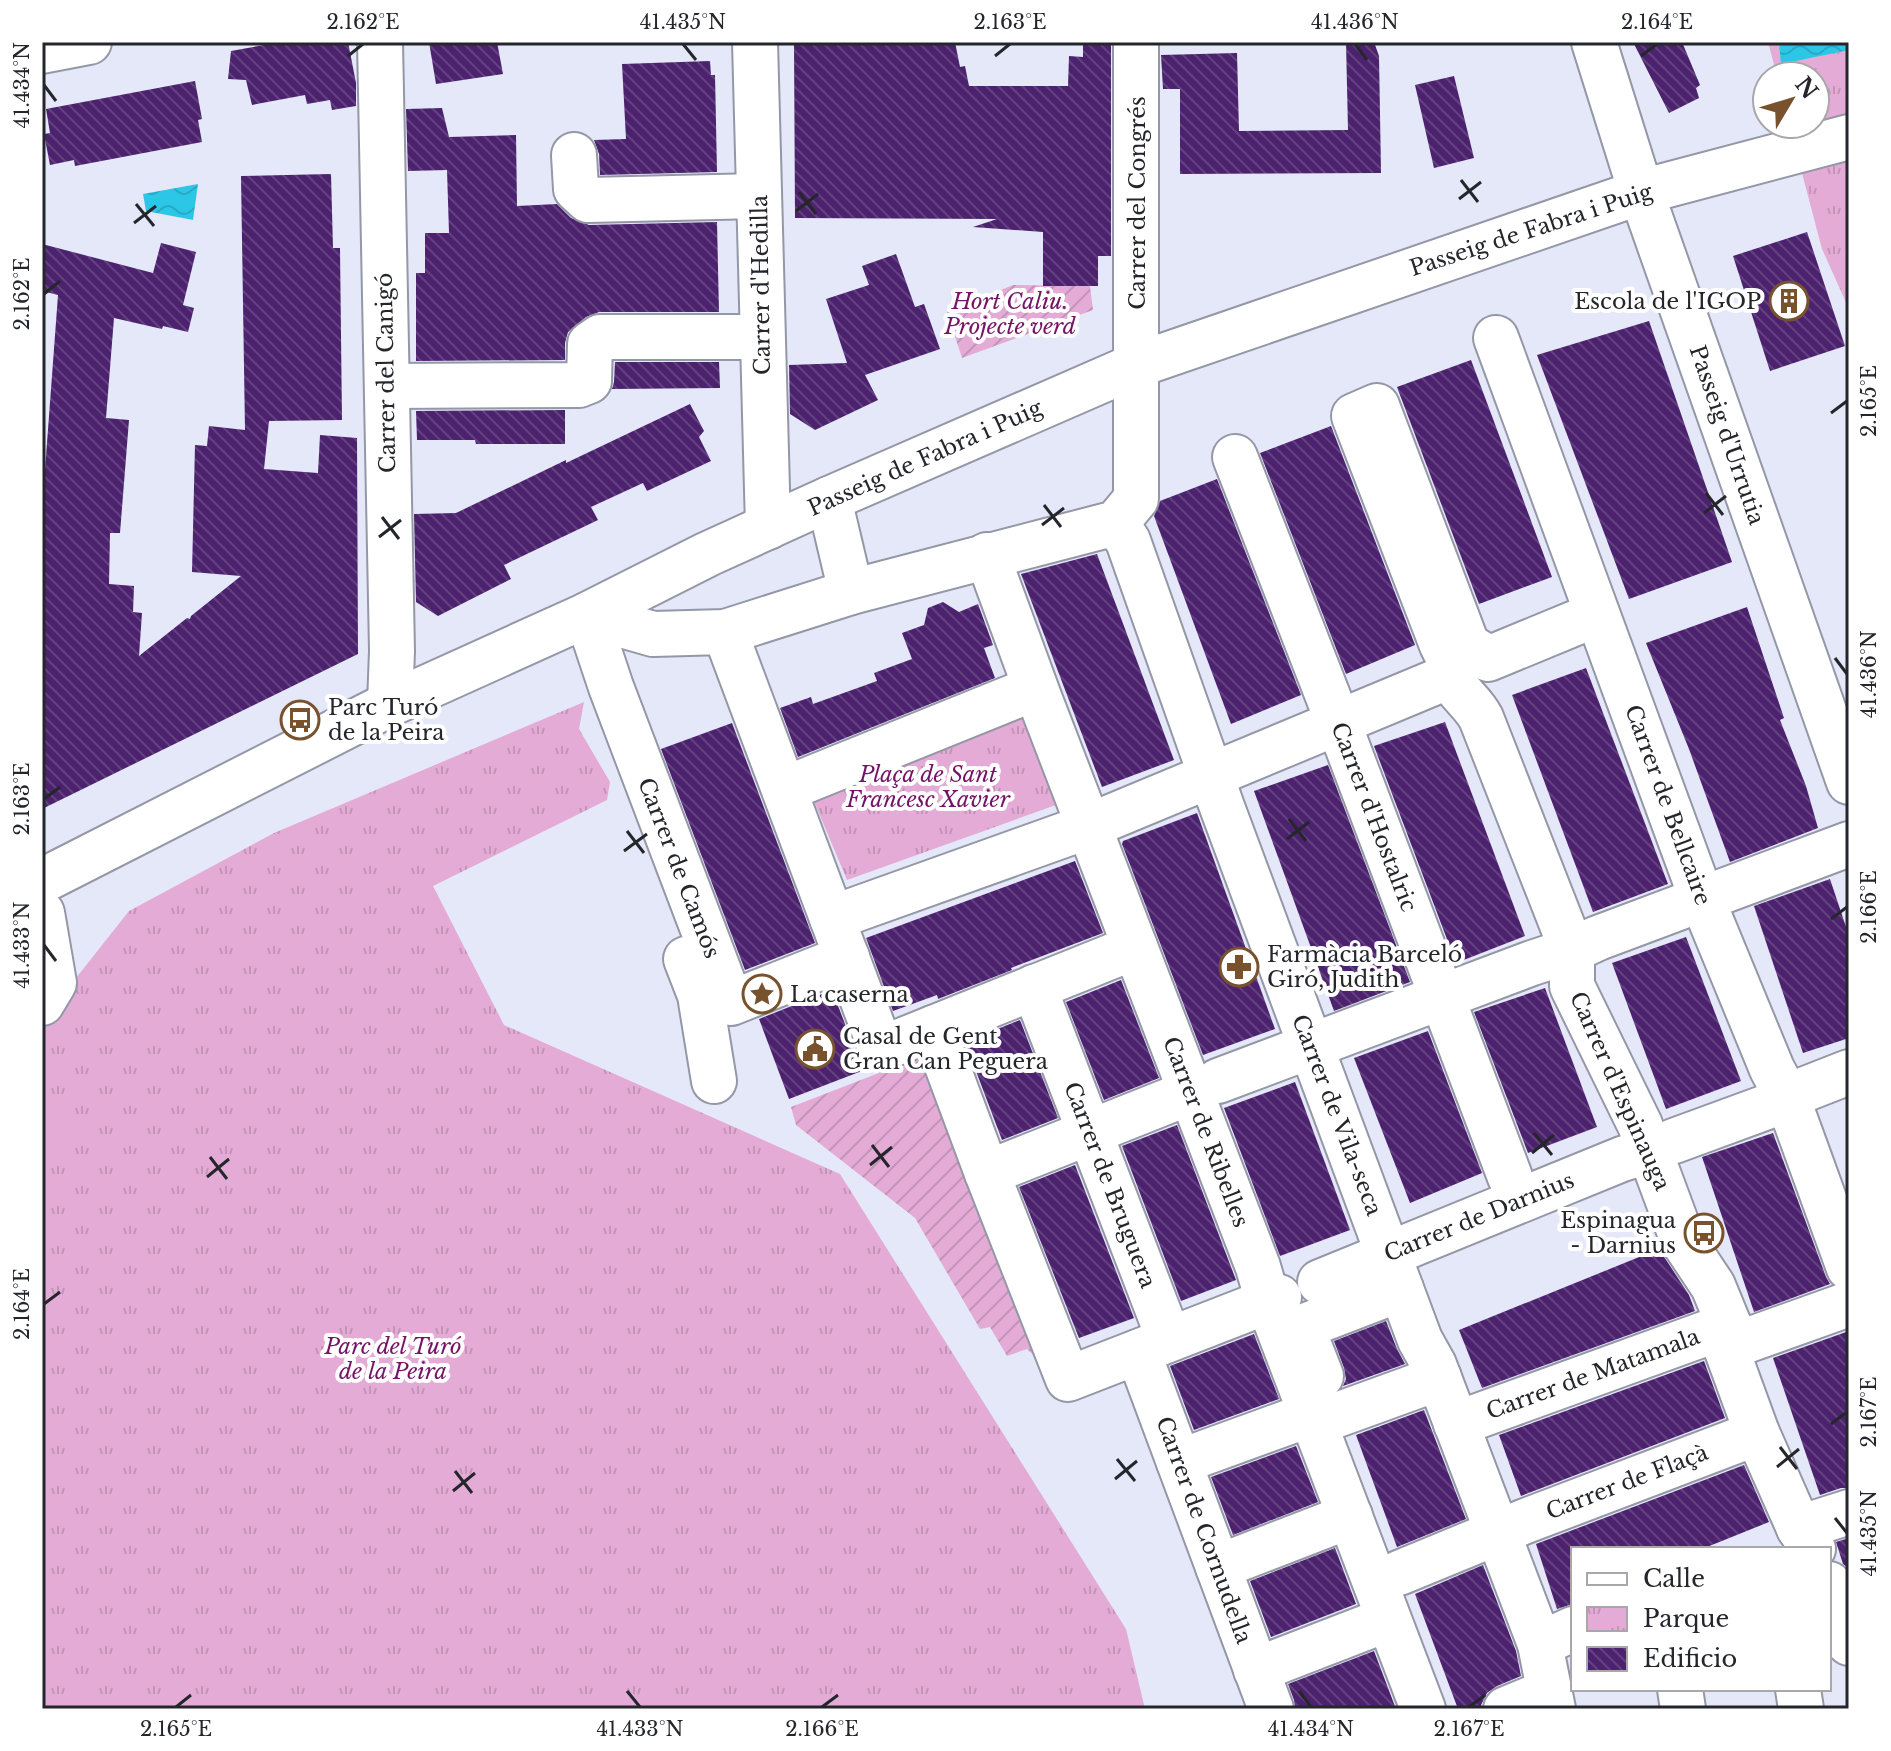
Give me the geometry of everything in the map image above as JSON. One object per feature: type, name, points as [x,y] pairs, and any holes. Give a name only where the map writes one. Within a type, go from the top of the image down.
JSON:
[{"type":"street","points":[[42,51],[89,42]]},
{"type":"street","name":"Carrer del Canigó","points":[[380,42],[392,651],[390,704]]},
{"type":"street","name":"Carrer d'Hedilla","points":[[755,42],[768,527]]},
{"type":"street","name":"Carrer del Congrés","points":[[1116,523],[1136,499],[1136,42]]},
{"type":"street","name":"Passeig d'Urrutia","points":[[1594,42],[1641,192],[1849,782]]},
{"type":"street","name":"Passeig de Fabra i Puig","points":[[42,881],[390,704],[587,615],[708,554],[1137,365],[1641,192],[1849,137]]},
{"type":"street","points":[[574,155],[576,189],[588,200],[759,196]]},
{"type":"street","points":[[387,386],[579,385],[589,381],[590,344],[600,337],[762,337]]},
{"type":"street","name":"Carrer de Bellcaire","points":[[1496,338],[1702,899],[1772,1069],[1787,1097],[1849,1268]]},
{"type":"street","name":"Carrer d'Hostalric","points":[[1235,457],[1510,1177]]},
{"type":"street","points":[[829,499],[851,592]]},
{"type":"street","points":[[587,615],[653,634],[725,632],[851,592],[1116,523]]},
{"type":"street","name":"Carrer de Vila-seca","points":[[1116,523],[1128,541],[1420,1340],[1434,1365],[1498,1534],[1557,1637],[1552,1700]]},
{"type":"street","name":"Carrer de Ribelles","points":[[987,555],[1135,947],[1203,1087],[1292,1288],[1350,1516],[1423,1709]]},
{"type":"street","points":[[839,938],[1089,826],[1338,722],[1477,650],[1488,659],[1597,614]]},
{"type":"street","name":"Carrer de Camós","points":[[587,615],[731,1003],[839,938]]},
{"type":"street","points":[[725,632],[881,1049],[1135,947]]},
{"type":"street","name":"Carrer d'Espinauga","points":[[1455,661],[1456,689],[1475,707],[1481,718],[1572,950],[1572,986],[1640,1125],[1683,1241],[1713,1286],[1757,1433],[1806,1538]]},
{"type":"street","points":[[604,666],[595,678],[591,699],[632,822],[700,995],[714,1081]]},
{"type":"street","points":[[800,783],[1023,693]]},
{"type":"street","points":[[933,1028],[987,1173],[1203,1087],[1849,844]]},
{"type":"street","points":[[42,913],[54,983],[42,1003]]},
{"type":"street","name":"Carrer de Bruguera","points":[[1034,987],[1090,1131],[1154,1346]]},
{"type":"street","name":"Carrer de Darnius","points":[[987,1173],[1068,1379],[1292,1288],[1394,1271],[1622,1159],[1775,1104],[1849,1072]]},
{"type":"street","points":[[1394,1271],[1302,1327],[1324,1414],[1399,1573],[1453,1709]]},
{"type":"street","name":"Carrer de Matamala","points":[[1456,1424],[1727,1336],[1849,1304]]},
{"type":"street","name":"Carrer de Cornudella","points":[[1154,1346],[1179,1462],[1264,1689]]},
{"type":"street","points":[[1179,1462],[1439,1378]]},
{"type":"street","name":"Carrer de Flaçà","points":[[1399,1573],[1757,1433]]},
{"type":"street","points":[[1806,1538],[1849,1512]]},
{"type":"street","points":[[1218,1567],[1350,1516]]},
{"type":"street","points":[[1831,1590],[1849,1643]]},
{"type":"street","points":[[1264,1689],[1388,1619]]},
{"type":"street","points":[[1506,1709],[1552,1700]]},
{"type":"green space","points":[[1768,42],[1849,42],[1849,309],[1822,249],[1793,140],[1831,140],[1831,60],[1773,60]]},
{"type":"green space","name":"Hort Caliu. Projecte verd","points":[[1013,285],[1090,286],[1093,310],[962,358],[947,312]]},
{"type":"green space","name":"Plaça de Sant Francesc Xavier","points":[[1027,687],[1070,800],[847,880],[800,768]]},
{"type":"green space","name":"Parc del Turó de la Peira","points":[[584,702],[579,729],[610,782],[607,800],[433,886],[504,1025],[840,1174],[1126,1629],[1145,1709],[42,1709],[42,1021],[129,911],[274,833]]},
{"type":"green space","points":[[923,1056],[1047,1368],[1027,1349],[1007,1356],[990,1327],[980,1329],[915,1218],[796,1125],[791,1107]]},
{"type":"green space","points":[[42,1111],[69,1125],[42,1179]]},
{"type":"water","points":[[1779,42],[1849,42],[1849,50],[1800,60],[1781,60]]},
{"type":"water","points":[[198,184],[193,220],[146,211],[143,194]]},
{"type":"building","points":[[281,42],[348,42],[356,83],[356,106],[332,110],[330,100],[307,104],[305,95],[252,105],[246,80],[228,79],[231,51]]},
{"type":"building","points":[[429,42],[497,42],[503,74],[436,84]]},
{"type":"building","points":[[794,42],[955,42],[960,67],[965,66],[969,86],[1068,86],[1069,56],[1083,57],[1083,44],[1111,44],[1111,256],[1098,256],[1098,286],[1043,286],[1043,232],[973,227],[997,219],[795,218]]},
{"type":"building","points":[[1346,42],[1374,42],[1379,56],[1381,173],[1180,174],[1180,89],[1163,89],[1161,55],[1237,53],[1239,131],[1348,130]]},
{"type":"building","points":[[1633,42],[1682,42],[1700,85],[1696,88],[1699,98],[1669,113]]},
{"type":"building","points":[[710,61],[711,75],[715,75],[717,172],[600,175],[599,154],[594,140],[626,139],[622,64]]},
{"type":"building","points":[[1454,76],[1474,158],[1434,168],[1415,85]]},
{"type":"building","points":[[195,81],[202,119],[198,120],[202,142],[75,166],[74,160],[50,165],[44,134],[50,133],[46,109]]},
{"type":"building","points":[[442,108],[449,137],[516,135],[517,206],[557,204],[571,218],[589,225],[717,222],[719,312],[599,312],[586,317],[568,332],[565,360],[416,361],[416,273],[425,273],[425,233],[449,233],[447,170],[408,171],[406,109]]},
{"type":"building","points":[[331,174],[333,248],[340,248],[342,420],[269,421],[264,469],[318,473],[320,435],[357,438],[358,654],[42,809],[42,510],[58,295],[42,291],[42,244],[153,273],[161,243],[196,252],[183,305],[194,308],[188,332],[114,318],[106,418],[129,420],[120,533],[110,533],[109,584],[134,586],[133,612],[142,613],[139,656],[241,576],[192,572],[195,445],[207,446],[209,426],[245,430],[241,176]]},
{"type":"building","name":"Escola de l'IGOP","points":[[1807,232],[1845,346],[1770,371],[1733,256]]},
{"type":"building","points":[[896,254],[915,307],[924,304],[940,349],[865,375],[878,400],[815,430],[790,414],[789,365],[847,363],[826,299],[869,285],[862,266]]},
{"type":"building","points":[[1649,321],[1732,562],[1629,599],[1537,355]]},
{"type":"building","points":[[1471,360],[1552,577],[1479,604],[1397,387]]},
{"type":"building","points":[[615,362],[719,362],[720,388],[612,389]]},
{"type":"building","points":[[690,404],[704,431],[699,437],[711,461],[647,491],[643,483],[591,507],[598,520],[504,565],[511,579],[438,616],[416,602],[414,514],[456,513]]},
{"type":"building","points":[[565,410],[565,444],[476,444],[475,440],[417,440],[416,411]]},
{"type":"building","points":[[1331,426],[1415,645],[1346,674],[1260,453]]},
{"type":"building","points":[[1217,479],[1301,695],[1231,724],[1154,516],[1160,501]]},
{"type":"building","points":[[1097,554],[1174,760],[1102,787],[1021,574]]},
{"type":"building","points":[[943,602],[959,612],[978,604],[993,645],[984,648],[995,678],[798,757],[780,708],[811,697],[813,704],[877,681],[874,673],[912,659],[902,633],[924,625],[928,608]]},
{"type":"building","points":[[1747,607],[1784,718],[1780,720],[1806,786],[1818,828],[1730,862],[1646,643]]},
{"type":"building","points":[[1586,668],[1668,884],[1593,912],[1512,695]]},
{"type":"building","points":[[1445,722],[1525,936],[1456,963],[1374,746]]},
{"type":"building","points":[[732,723],[815,943],[745,970],[661,749]]},
{"type":"building","points":[[1328,765],[1410,982],[1334,1011],[1254,791]]},
{"type":"building","points":[[1197,813],[1275,1029],[1203,1055],[1122,844]]},
{"type":"building","points":[[1075,861],[1103,933],[938,999],[937,995],[893,1011],[866,938]]},
{"type":"building","points":[[1830,879],[1849,936],[1849,1038],[1803,1053],[1754,906]]},
{"type":"building","points":[[1686,937],[1741,1081],[1666,1109],[1612,963]]},
{"type":"building","points":[[1121,980],[1159,1078],[1104,1100],[1066,1002]]},
{"type":"building","points":[[1545,988],[1597,1127],[1528,1153],[1474,1012]]},
{"type":"building","name":"Casal de Gent Gran Can Peguera","points":[[832,990],[858,1058],[867,1069],[789,1099],[759,1019]]},
{"type":"building","points":[[1020,1020],[1058,1118],[1002,1140],[965,1042]]},
{"type":"building","points":[[1428,1031],[1482,1173],[1410,1203],[1354,1058]]},
{"type":"building","points":[[1295,1082],[1350,1230],[1280,1256],[1224,1108]]},
{"type":"building","points":[[1177,1125],[1236,1280],[1181,1301],[1122,1146]]},
{"type":"building","points":[[1773,1133],[1830,1284],[1754,1312],[1702,1157]]},
{"type":"building","points":[[1075,1165],[1134,1318],[1079,1338],[1019,1187]]},
{"type":"building","points":[[1659,1249],[1689,1295],[1695,1311],[1482,1388],[1459,1330]]},
{"type":"building","points":[[1386,1321],[1405,1364],[1343,1386],[1346,1379],[1344,1368],[1334,1341]]},
{"type":"building","points":[[1849,1331],[1849,1488],[1820,1495],[1773,1358]]},
{"type":"building","points":[[1254,1334],[1279,1399],[1194,1430],[1170,1366]]},
{"type":"building","points":[[1704,1361],[1725,1418],[1521,1496],[1499,1435]]},
{"type":"building","points":[[1424,1410],[1466,1519],[1397,1547],[1356,1435]]},
{"type":"building","points":[[1296,1446],[1318,1502],[1233,1535],[1211,1477]]},
{"type":"building","points":[[1744,1465],[1769,1522],[1707,1547],[1571,1547],[1571,1605],[1557,1609],[1536,1544]]},
{"type":"building","points":[[1849,1538],[1847,1567],[1843,1564],[1836,1542]]},
{"type":"building","points":[[1335,1548],[1356,1604],[1271,1637],[1250,1581]]},
{"type":"building","points":[[1483,1565],[1516,1651],[1521,1676],[1487,1693],[1482,1709],[1458,1709],[1415,1594]]},
{"type":"building","points":[[1374,1651],[1396,1709],[1295,1709],[1288,1684]]},
{"type":"place","name":"Escola de l'IGOP","points":[[1789,301]]},
{"type":"place","name":"Parc Turó de la Peira","points":[[300,720]]},
{"type":"place","name":"Farmàcia Barceló Giró, Judith","points":[[1239,967]]},
{"type":"place","name":"La caserna","points":[[762,994]]},
{"type":"place","name":"Casal de Gent Gran Can Peguera","points":[[815,1049]]},
{"type":"place","name":"Espinagua - Darnius","points":[[1704,1233]]}]
